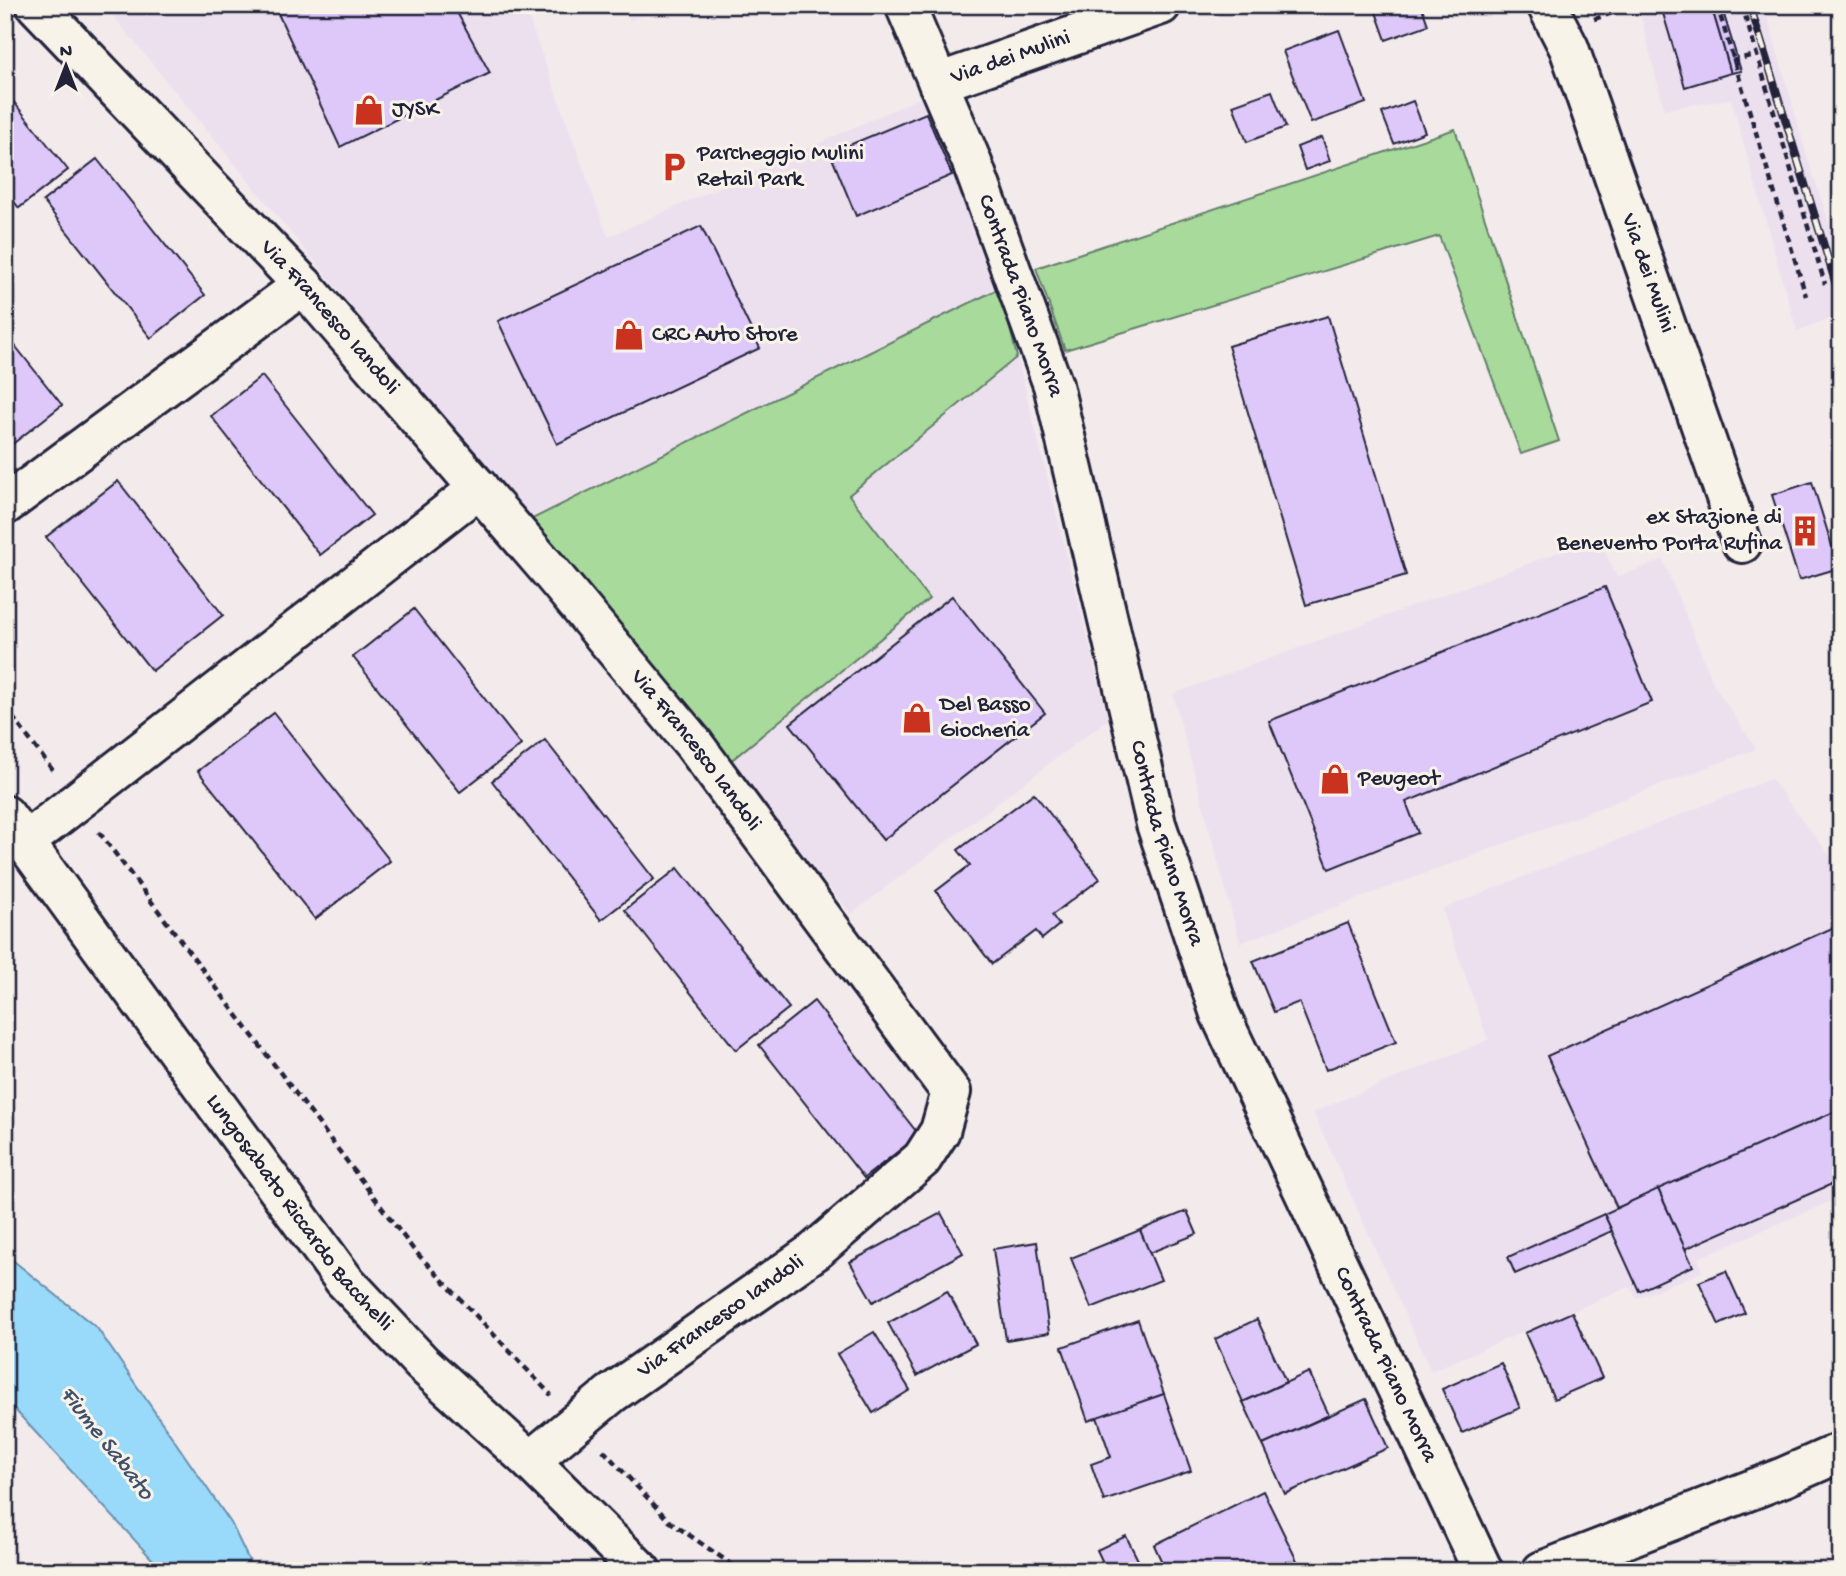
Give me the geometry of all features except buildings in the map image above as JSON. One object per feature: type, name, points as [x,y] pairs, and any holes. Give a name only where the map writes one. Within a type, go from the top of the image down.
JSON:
[{"type":"street","name":"Via Francesco Iandoli","points":[[36,5],[303,285],[479,488],[693,743],[951,1092],[940,1131],[922,1160],[815,1251],[611,1394],[530,1461]]},
{"type":"street","name":"Via dei Mulini","points":[[905,5],[938,82],[1161,5]]},
{"type":"street","name":"Via dei Mulini","points":[[1547,5],[1569,48],[1742,543]]},
{"type":"street","name":"Contrada Piano Morra","points":[[938,82],[971,160],[1054,384],[1156,824],[1220,1014],[1483,1571]]},
{"type":"street","points":[[5,505],[303,285]]},
{"type":"street","points":[[15,828],[77,802],[479,488]]},
{"type":"street","name":"Lungosabato Riccardo Bacchelli","points":[[15,828],[344,1280],[422,1363],[530,1461],[641,1571]]},
{"type":"street","points":[[1542,1571],[1784,1477],[1841,1452]]},
{"type":"path","points":[[1717,5],[1806,296]]},
{"type":"path","points":[[1742,5],[1825,284]]},
{"type":"path","points":[[1732,61],[1757,54]]},
{"type":"path","points":[[5,707],[413,1249],[669,1521],[741,1571]]},
{"type":"shaded area","points":[[104,5],[524,5],[608,237],[922,97],[1000,288],[528,521]]},
{"type":"shaded area","points":[[624,5],[669,5],[630,20]]},
{"type":"shaded area","points":[[1638,5],[1764,5],[1807,156],[1841,260],[1841,314],[1797,331],[1731,99],[1664,109]]},
{"type":"shaded area","points":[[1017,357],[1108,719],[851,914],[728,763],[929,600],[849,495]]},
{"type":"shaded area","points":[[1598,538],[1617,577],[1663,560],[1714,685],[1756,749],[1240,943],[1173,694]]},
{"type":"shaded area","points":[[1771,779],[1841,871],[1841,1197],[1698,1258],[1702,1272],[1637,1298],[1629,1287],[1431,1371],[1313,1112],[1488,1040],[1442,909]]},
{"type":"green space","points":[[1455,129],[1559,441],[1521,454],[1439,236],[1065,350],[1036,268]]},
{"type":"green space","points":[[1000,288],[1017,357],[849,495],[929,599],[728,763],[528,521]]},
{"type":"water","name":"Fiume Sabato","points":[[5,1254],[97,1328],[231,1523],[254,1571],[163,1571],[5,1399]]},
{"type":"railway","points":[[1750,5],[1841,301]]},
{"type":"place","name":"JYSK","points":[[369,110]]},
{"type":"place","name":"Parcheggio Mulini Retail Park","points":[[674,167]]},
{"type":"place","name":"CRC Auto Store","points":[[629,335]]},
{"type":"place","name":"ex Stazione di Benevento Porta Rufina","points":[[1805,531]]},
{"type":"place","name":"Del Basso Giocheria","points":[[917,718]]},
{"type":"place","name":"Peugeot","points":[[1335,779]]}]
